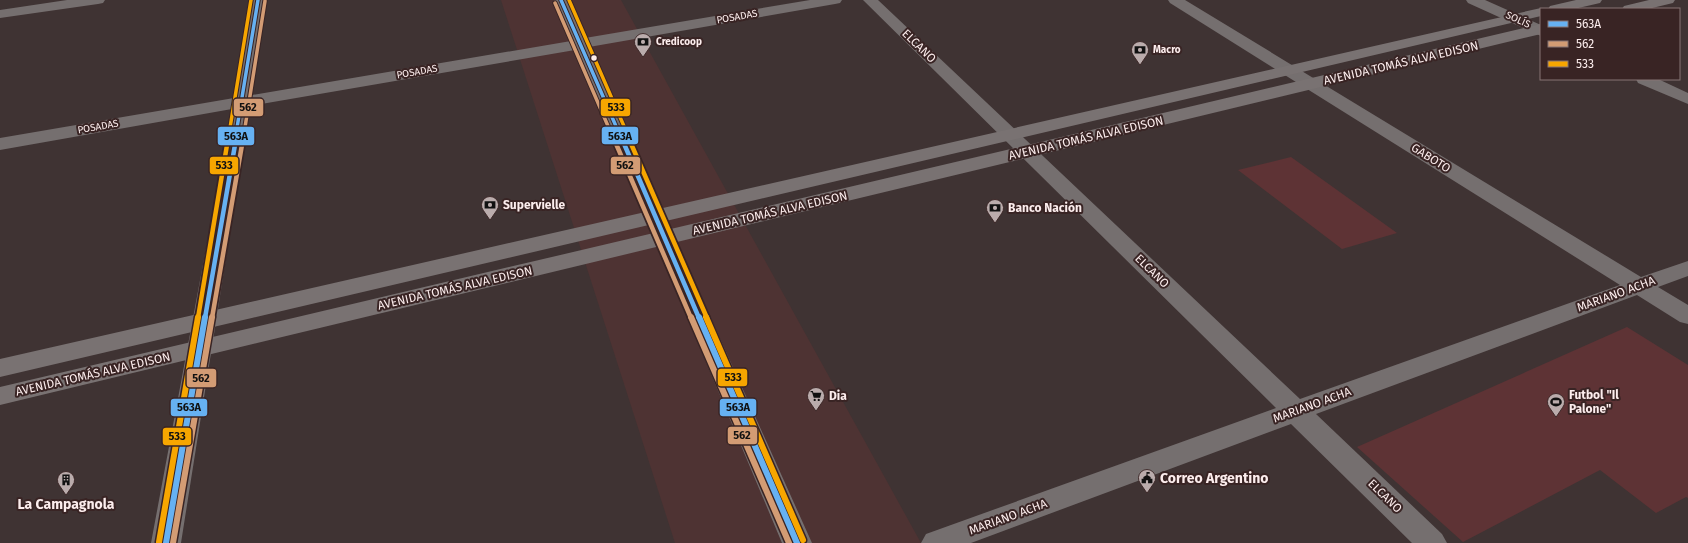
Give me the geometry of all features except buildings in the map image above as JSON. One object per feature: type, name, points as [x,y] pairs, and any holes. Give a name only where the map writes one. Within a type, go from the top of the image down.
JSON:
[{"type":"main road","points":[[1559,8],[1595,0]]},
{"type":"main road","points":[[1633,8],[1668,0]]},
{"type":"main road","name":"AVENIDA TOMÁS ALVA EDISON","points":[[0,396],[200,348],[1011,134],[1540,12]]},
{"type":"main road","name":"AVENIDA TOMÁS ALVA EDISON","points":[[0,368],[205,320],[1028,151],[1540,30]]},
{"type":"street","points":[[0,14],[98,0]]},
{"type":"street","points":[[166,543],[242,102],[258,0]]},
{"type":"street","points":[[561,0],[798,543]]},
{"type":"street","name":"POSADAS","points":[[0,144],[835,0]]},
{"type":"street","name":"ELCANO","points":[[870,0],[1011,134],[1432,543]]},
{"type":"street","name":"GABOTO","points":[[1175,0],[1688,316]]},
{"type":"street","name":"SOLÍS","points":[[1473,0],[1540,30]]},
{"type":"street","points":[[1646,80],[1688,99]]},
{"type":"street","name":"MARIANO ACHA","points":[[936,543],[1688,268]]},
{"type":"shaded area","points":[[501,0],[621,0],[921,543],[675,543]]},
{"type":"shaded area","points":[[1291,157],[1397,233],[1342,249],[1238,170]]},
{"type":"shaded area","name":"Futbol \"Il Palone\"","points":[[1627,327],[1688,365],[1688,498],[1686,497],[1656,513],[1600,470],[1463,542],[1357,447]]},
{"type":"transit line","name":"533","points":[[159,542],[251,0]]},
{"type":"transit line","name":"563A","points":[[166,543],[242,102],[258,0]]},
{"type":"transit line","name":"563A","points":[[561,0],[797,543]]},
{"type":"transit line","name":"533","points":[[569,0],[803,540]]},
{"type":"transit line","name":"562","points":[[173,543],[249,103],[265,1]]},
{"type":"transit line","name":"562","points":[[555,3],[789,543]]},
{"type":"place","name":"Credicoop","points":[[643,57]]},
{"type":"place","name":"Macro","points":[[1140,65]]},
{"type":"place","name":"Supervielle","points":[[490,220]]},
{"type":"place","name":"Banco Nación","points":[[995,223]]},
{"type":"place","name":"Dia","points":[[816,411]]},
{"type":"place","name":"Futbol \"Il Palone\"","points":[[1556,417]]},
{"type":"place","name":"Correo Argentino","points":[[1147,493]]},
{"type":"place","name":"La Campagnola","points":[[66,495]]}]
